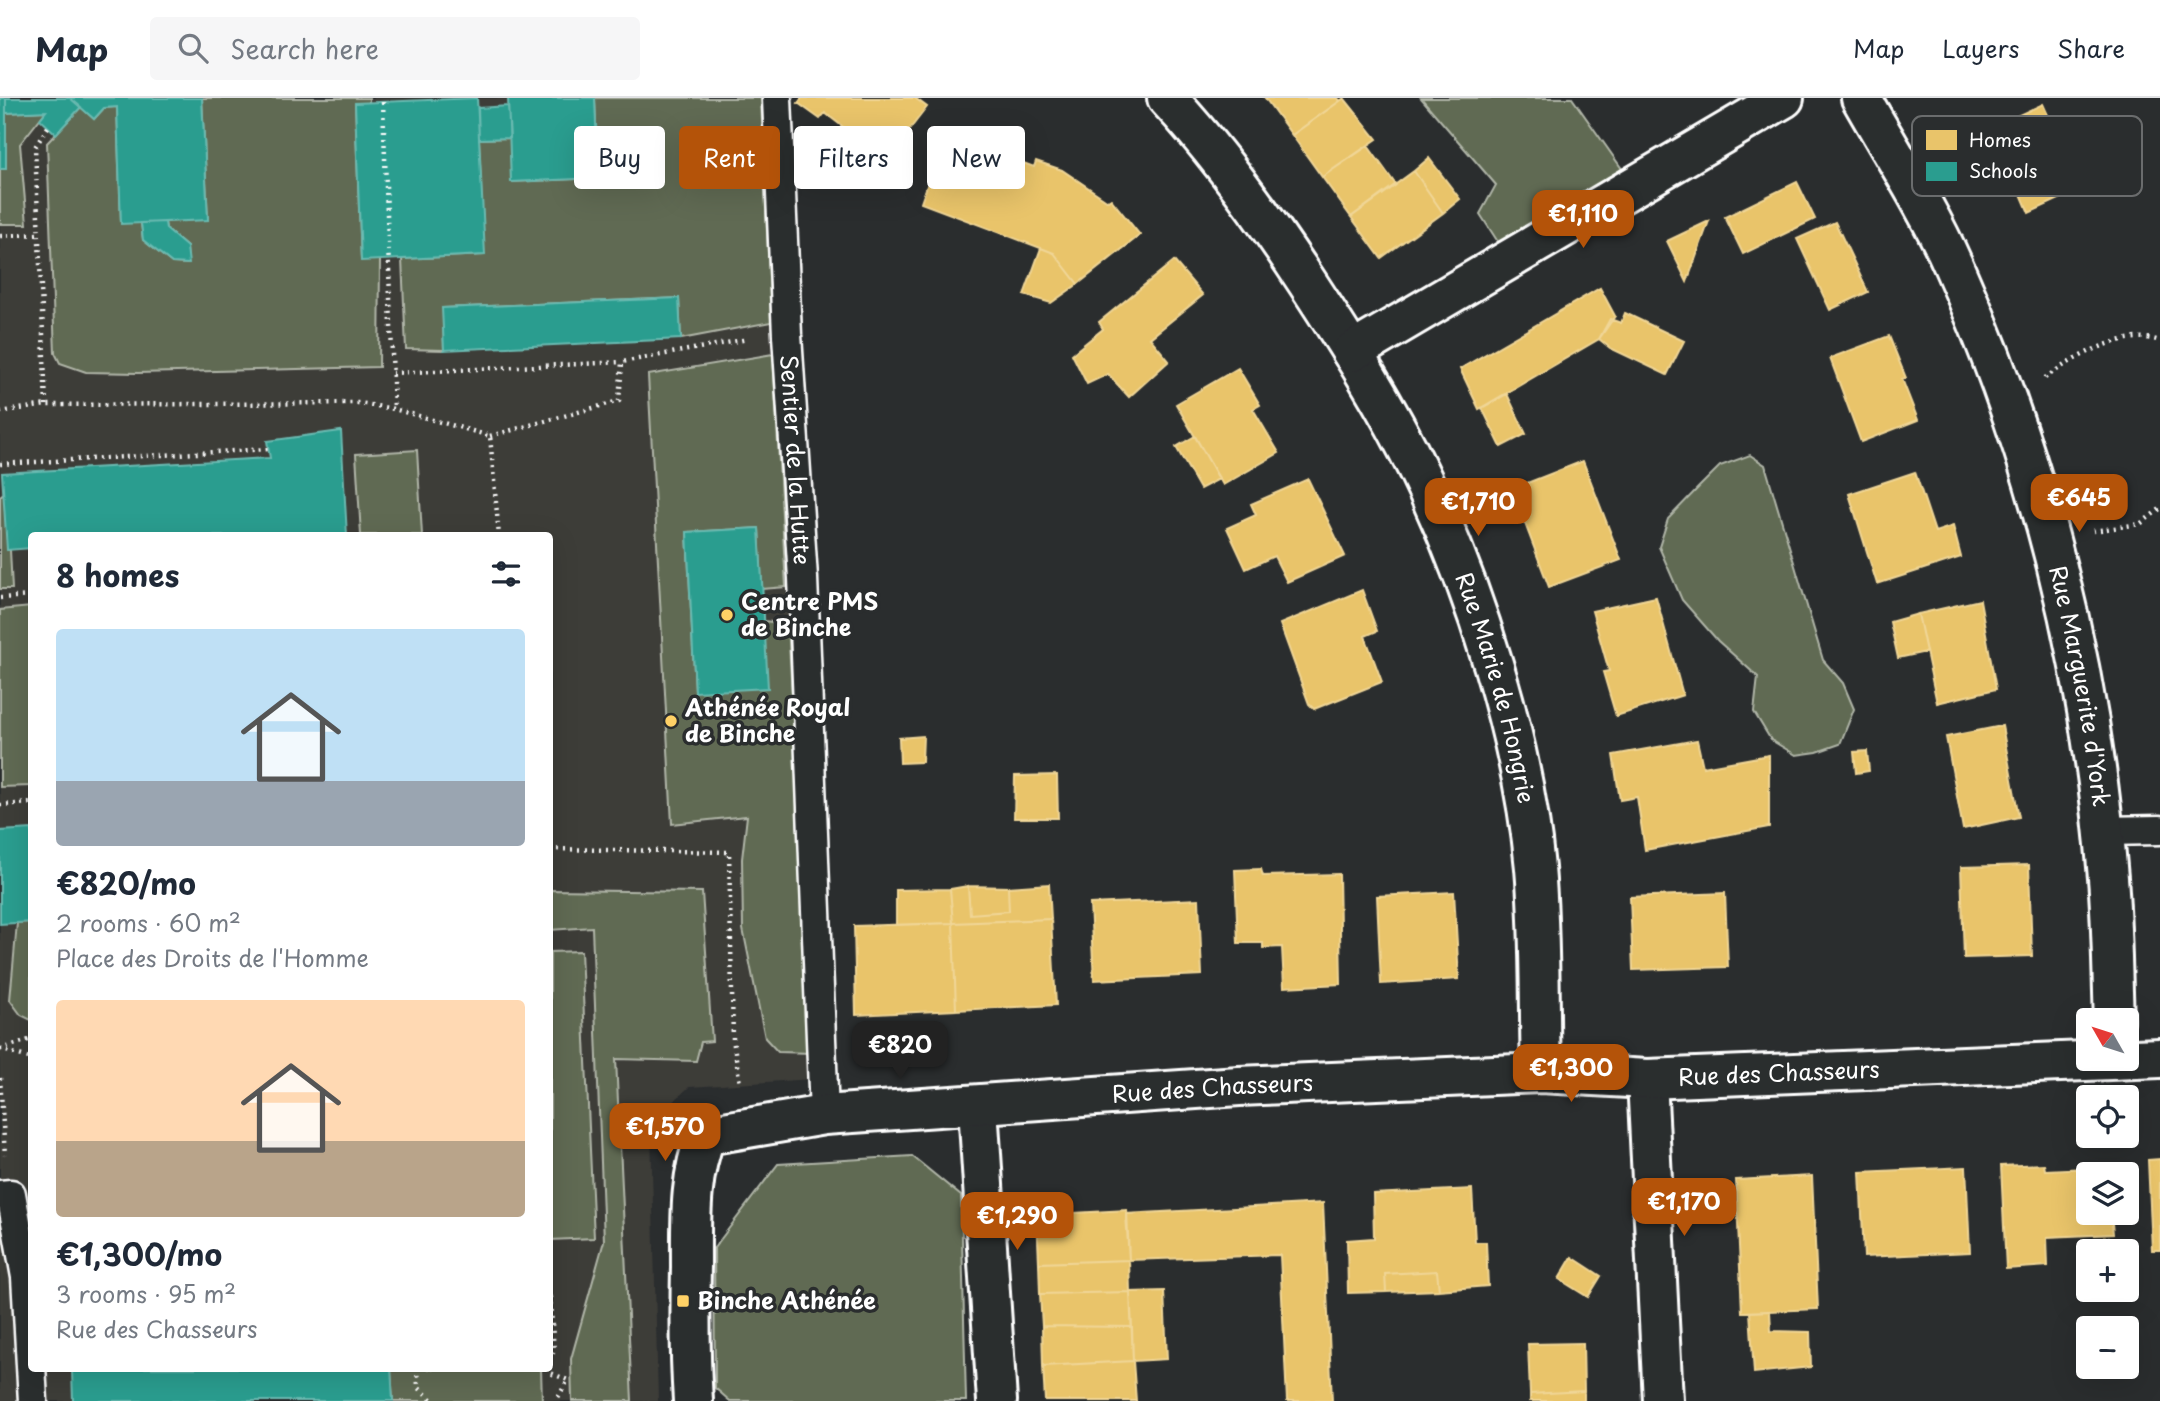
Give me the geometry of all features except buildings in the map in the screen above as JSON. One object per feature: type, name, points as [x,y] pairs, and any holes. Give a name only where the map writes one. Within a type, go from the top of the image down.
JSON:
[{"type":"street","name":"Rue Marie de Hongrie","points":[[1167,98],[1231,174],[1274,232],[1352,352],[1424,485],[1471,598],[1513,740],[1535,867],[1541,1073]]},
{"type":"street","points":[[1352,352],[1784,98]]},
{"type":"street","name":"Rue Marguerite d'York","points":[[1861,98],[1912,190]]},
{"type":"street","name":"Rue Marguerite d'York","points":[[1915,196],[1952,262],[2008,405],[2064,589],[2085,701],[2103,831],[2108,878],[2113,1008]]},
{"type":"street","name":"Rue des Chasseurs","points":[[2139,1058],[2160,1058]]},
{"type":"street","name":"Rue des Chasseurs","points":[[692,1401],[691,1237],[695,1161],[706,1135],[746,1126],[824,1115],[978,1107],[1239,1087],[1541,1073],[1647,1079],[2076,1061]]},
{"type":"street","points":[[1647,1079],[1663,1401]]},
{"type":"street","points":[[978,1107],[997,1401]]},
{"type":"lane","name":"Sentier de la Hutte","points":[[777,98],[787,335],[803,578],[824,1115]]},
{"type":"lane","points":[[2103,831],[2160,830]]},
{"type":"lane","points":[[6,1194],[26,1277],[28,1312]]},
{"type":"lane","points":[[31,1372],[33,1401]]},
{"type":"path","points":[[383,102],[394,409]]},
{"type":"path","points":[[46,405],[35,147],[48,127]]},
{"type":"path","points":[[0,236],[39,234]]},
{"type":"path","points":[[392,373],[622,362],[787,335]]},
{"type":"path","points":[[2008,405],[2059,369],[2092,352],[2122,341],[2152,338],[2160,341]]},
{"type":"path","points":[[0,412],[46,405],[359,403],[394,409],[490,436],[619,401],[622,362]]},
{"type":"path","points":[[490,436],[499,532]]},
{"type":"path","points":[[0,464],[269,449]]},
{"type":"path","points":[[2049,537],[2140,524],[2160,509]]},
{"type":"path","points":[[0,598],[28,596]]},
{"type":"path","points":[[0,805],[28,803]]},
{"type":"path","points":[[553,849],[729,852],[733,1039],[746,1126]]},
{"type":"path","points":[[0,1049],[28,1040]]},
{"type":"path","points":[[0,1049],[28,1058]]},
{"type":"path","points":[[0,1079],[6,1194]]},
{"type":"path","points":[[416,1372],[418,1387],[433,1401]]},
{"type":"path","points":[[550,1372],[568,1380],[556,1401]]},
{"type":"shaded area","name":"Athénée Royal de Binche","points":[[0,98],[761,98],[762,126],[679,126],[679,189],[766,189],[813,1079],[689,1087],[665,1109],[651,1131],[658,1401],[0,1401]]},
{"type":"green space","points":[[202,98],[369,98],[369,103],[355,104],[361,260],[380,260],[379,367],[138,373],[86,372],[60,363],[55,353],[47,143],[81,107],[94,119],[104,108],[117,107],[121,223],[141,223],[143,240],[172,263],[188,264],[187,247],[166,229],[165,222],[208,219]]},
{"type":"green space","points":[[595,98],[761,98],[762,126],[679,126],[679,189],[765,189],[771,322],[681,339],[679,298],[443,308],[444,350],[406,349],[402,259],[484,255],[479,139],[510,138],[512,182],[574,179],[574,189],[665,189],[665,126],[596,126]]},
{"type":"green space","points":[[1421,98],[1572,98],[1634,186],[1509,259],[1480,214],[1496,185]]},
{"type":"green space","points":[[46,111],[20,144],[27,224],[0,224],[0,169],[6,169],[6,113]]},
{"type":"green space","points":[[773,354],[786,587],[762,589],[759,528],[687,532],[695,691],[764,621],[788,624],[812,1053],[778,1052],[765,1038],[743,929],[742,859],[747,816],[672,824],[648,375]]},
{"type":"green space","points":[[417,450],[422,532],[361,532],[356,454]]},
{"type":"green space","points":[[1750,455],[1765,465],[1823,660],[1843,683],[1854,709],[1840,744],[1817,752],[1796,755],[1771,740],[1754,712],[1758,677],[1718,641],[1682,600],[1659,547],[1668,519],[1699,487],[1720,466]]},
{"type":"green space","points":[[4,493],[12,589],[0,589],[0,496]]},
{"type":"green space","points":[[28,607],[28,786],[0,787],[0,610]]},
{"type":"green space","points":[[553,890],[702,892],[712,1041],[701,1042],[696,1061],[616,1059],[632,1401],[572,1401],[571,1359],[604,1241],[592,927],[553,930]]},
{"type":"green space","points":[[28,922],[28,1018],[21,1015],[10,1000],[17,923]]},
{"type":"green space","points":[[581,951],[594,1238],[553,1240],[553,952]]},
{"type":"green space","points":[[912,1156],[961,1196],[966,1401],[730,1401],[715,1388],[714,1248],[778,1164]]},
{"type":"green space","points":[[391,1372],[541,1372],[542,1401],[393,1401]]},
{"type":"place","name":"Centre PMS de Binche","points":[[727,615]]},
{"type":"place","name":"Athénée Royal de Binche","points":[[671,721]]},
{"type":"place","name":"Binche Athénée","points":[[683,1301]]}]
